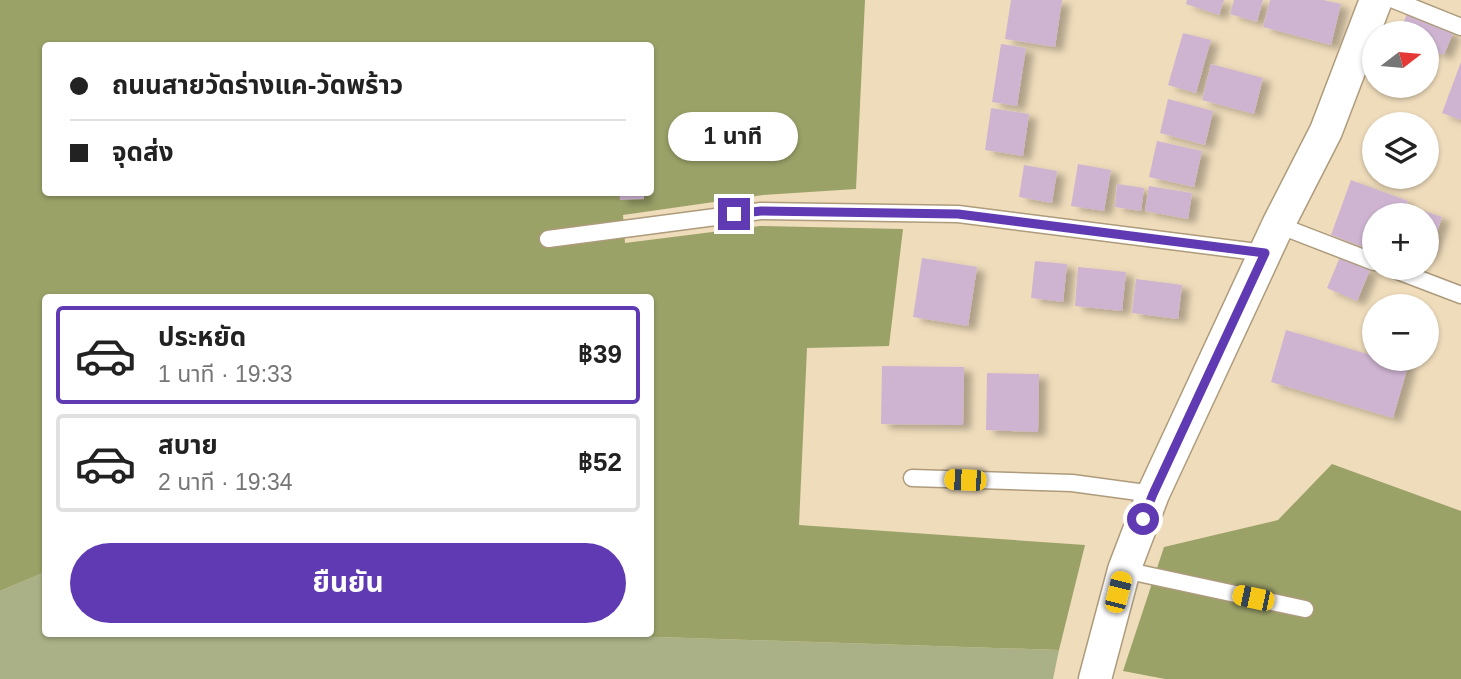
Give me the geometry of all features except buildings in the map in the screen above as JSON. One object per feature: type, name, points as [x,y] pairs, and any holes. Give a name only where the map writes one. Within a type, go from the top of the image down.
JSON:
[{"type":"street","points":[[1096,679],[1124,570],[1153,494],[1278,225],[1326,131],[1376,0]]},
{"type":"lane","points":[[1394,0],[1461,27]]},
{"type":"lane","points":[[548,239],[761,211],[958,214],[1265,253]]},
{"type":"lane","points":[[1278,225],[1362,257]]},
{"type":"lane","points":[[1422,280],[1461,295]]},
{"type":"lane","points":[[912,478],[1072,483],[1153,494]]},
{"type":"lane","points":[[1124,570],[1304,609]]},
{"type":"green space","points":[[0,0],[865,0],[856,189],[763,195],[623,215],[625,243],[760,226],[903,229],[889,346],[807,348],[799,525],[1085,545],[1059,650],[654,637],[654,294],[42,294],[42,573],[0,591]]},
{"type":"green space","points":[[1332,464],[1461,511],[1461,679],[1165,679],[1123,671],[1164,547],[1278,520]]},
{"type":"green space","points":[[42,573],[42,637],[654,637],[1059,650],[1053,679],[0,679],[0,591]]},
{"type":"route","points":[[734,214],[761,211],[958,214],[1265,253],[1143,519]]}]
